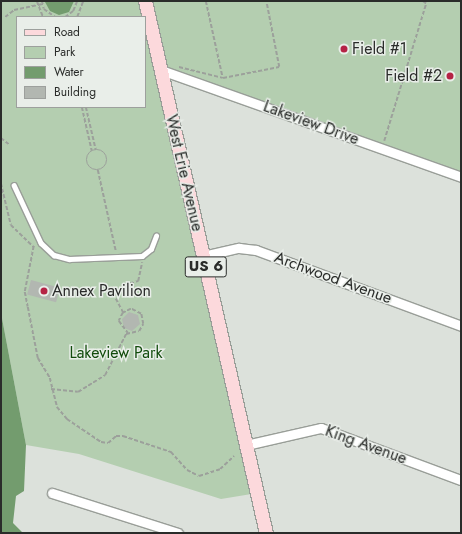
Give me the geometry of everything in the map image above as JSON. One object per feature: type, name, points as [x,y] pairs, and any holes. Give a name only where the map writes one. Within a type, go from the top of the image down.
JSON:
[{"type":"main road","name":"West Erie Avenue","points":[[145,1],[266,533]]},
{"type":"street","name":"Lakeview Drive","points":[[161,70],[461,177]]},
{"type":"street","name":"Archwood Avenue","points":[[203,256],[239,248],[256,250],[461,326]]},
{"type":"street","name":"King Avenue","points":[[246,445],[321,428],[461,480]]},
{"type":"street","points":[[52,493],[178,533]]},
{"type":"lane","points":[[14,185],[41,244],[54,255],[69,259],[142,256],[152,249],[156,236]]},
{"type":"path","points":[[37,1],[37,6],[42,16]]},
{"type":"path","points":[[42,1],[42,4],[53,16]]},
{"type":"path","points":[[66,16],[73,11],[76,1]]},
{"type":"path","points":[[77,16],[83,1]]},
{"type":"path","points":[[206,1],[223,78]]},
{"type":"path","points":[[174,67],[193,68],[210,77],[223,78],[280,67],[266,1]]},
{"type":"path","points":[[382,148],[426,4],[422,1]]},
{"type":"path","points":[[5,18],[14,10],[42,4]]},
{"type":"path","points":[[82,108],[92,151],[87,163],[98,170],[116,257]]},
{"type":"path","points":[[86,108],[96,150]]},
{"type":"path","points":[[83,114],[88,114]]},
{"type":"path","points":[[1,138],[10,145]]},
{"type":"path","points":[[92,151],[103,151],[107,160],[98,170]]},
{"type":"path","points":[[1,183],[11,225],[34,247]]},
{"type":"path","points":[[34,247],[41,244]]},
{"type":"path","points":[[34,247],[25,292],[38,358],[50,378],[51,389],[61,412],[95,440],[108,444],[116,436],[130,437],[172,452],[187,470],[199,476],[220,469],[234,456]]},
{"type":"path","points":[[123,313],[114,296],[117,289],[142,277],[142,256]]},
{"type":"path","points":[[135,310],[144,320],[139,331],[128,332],[119,321],[123,313],[135,310]]},
{"type":"path","points":[[51,389],[70,393],[96,384],[105,375],[128,332]]},
{"type":"green space","name":"Lakeview Park","points":[[1,1],[461,1],[461,177],[161,70],[257,493],[221,499],[79,454],[26,445],[1,313]]},
{"type":"water","points":[[74,1],[69,12],[59,15],[50,11],[45,2]]},
{"type":"water","points":[[1,313],[26,445],[24,491],[16,496],[13,523],[23,533],[1,533]]},
{"type":"building","name":"Annex Pavilion","points":[[31,280],[60,288],[56,302],[27,294]]},
{"type":"building","points":[[129,312],[138,315],[140,324],[132,331],[124,328],[122,319]]},
{"type":"place","name":"Field #1","points":[[344,49]]},
{"type":"place","name":"Field #2","points":[[450,76]]},
{"type":"place","name":"Annex Pavilion","points":[[44,291]]}]
